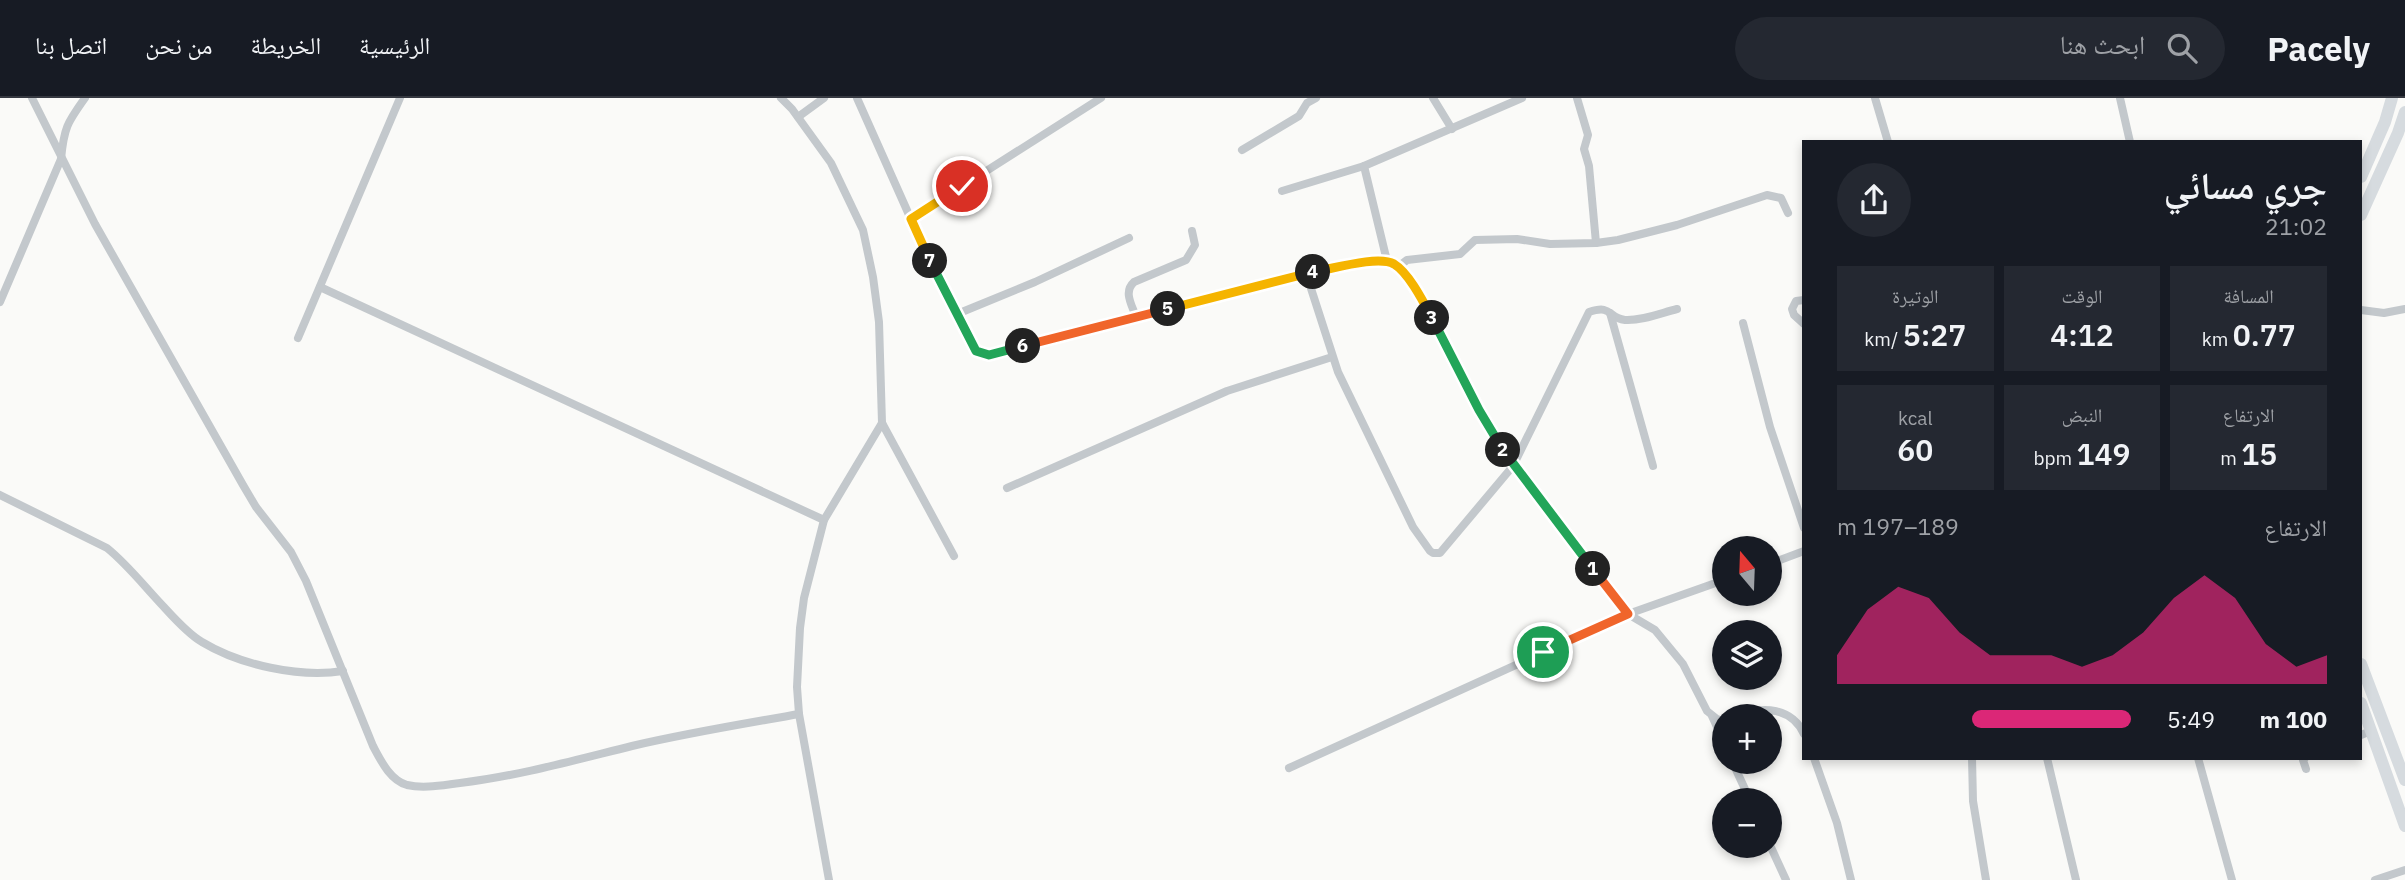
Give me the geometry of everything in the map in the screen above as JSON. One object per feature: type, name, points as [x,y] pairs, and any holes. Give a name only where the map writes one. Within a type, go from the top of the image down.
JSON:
[{"type":"main road","points":[[2362,175],[2385,122],[2392,98]]},
{"type":"main road","points":[[2362,213],[2405,112]]},
{"type":"main road","points":[[2362,666],[2401,757],[2405,780]]},
{"type":"main road","points":[[2362,709],[2366,733],[2405,826]]},
{"type":"street","points":[[33,98],[95,224],[243,485],[256,507],[291,552],[306,581],[373,746],[383,765],[397,780],[415,786],[433,787],[510,775],[570,763],[631,746],[799,714]]},
{"type":"street","points":[[0,302],[61,159],[64,133],[70,118],[85,98]]},
{"type":"street","points":[[298,338],[400,98]]},
{"type":"street","points":[[781,98],[831,163],[863,230],[879,322],[883,424],[954,556]]},
{"type":"street","points":[[798,117],[824,98]]},
{"type":"street","points":[[857,98],[973,348],[980,353],[989,355],[1306,273],[1387,261],[1398,267],[1424,303],[1490,430],[1513,466],[1628,614],[1655,630],[1683,664],[1712,716]]},
{"type":"street","points":[[911,219],[1101,98]]},
{"type":"street","points":[[1242,150],[1299,116],[1307,103],[1316,98]]},
{"type":"street","points":[[1433,98],[1452,130]]},
{"type":"street","points":[[1282,191],[1364,166],[1521,98]]},
{"type":"street","points":[[1577,98],[1588,135],[1584,149],[1590,176],[1596,243]]},
{"type":"street","points":[[1875,98],[1887,140]]},
{"type":"street","points":[[2120,98],[2130,140]]},
{"type":"street","points":[[1364,166],[1387,261]]},
{"type":"street","points":[[1398,267],[1412,259],[1460,254],[1475,240],[1517,239],[1550,244],[1596,243],[1677,225],[1767,195],[1781,198],[1788,213]]},
{"type":"street","points":[[1136,317],[1128,294],[1129,287],[1186,260],[1195,245],[1192,231]]},
{"type":"street","points":[[957,314],[1046,277],[1129,238]]},
{"type":"street","points":[[1306,273],[1332,357],[1413,527],[1433,554],[1440,553],[1513,466],[1589,312],[1600,308],[1621,320],[1633,320],[1677,309]]},
{"type":"street","points":[[320,287],[824,520]]},
{"type":"street","points":[[1802,300],[1796,301],[1793,309],[1794,315],[1802,322]]},
{"type":"street","points":[[2362,309],[2373,313],[2405,309]]},
{"type":"street","points":[[1609,311],[1653,466]]},
{"type":"street","points":[[1744,324],[1770,427],[1802,522]]},
{"type":"street","points":[[1007,488],[1217,396],[1332,357]]},
{"type":"street","points":[[829,880],[799,714],[797,687],[800,628],[804,598],[824,520],[883,424]]},
{"type":"street","points":[[0,495],[107,548],[120,558],[164,607],[200,641],[230,654],[286,670],[310,673],[343,671]]},
{"type":"street","points":[[1782,559],[1802,552]]},
{"type":"street","points":[[1289,768],[1628,614],[1712,584]]},
{"type":"street","points":[[1782,714],[1797,723],[1802,731]]},
{"type":"street","points":[[1815,760],[1837,822],[1851,880]]},
{"type":"street","points":[[1972,760],[1972,801],[1986,880]]},
{"type":"street","points":[[2047,760],[2076,880]]},
{"type":"street","points":[[2199,760],[2232,880]]},
{"type":"street","points":[[2303,760],[2306,769]]},
{"type":"street","points":[[1776,858],[1786,880]]},
{"type":"street","points":[[2375,880],[2405,870]]},
{"type":"route","points":[[962,186],[911,219],[973,348],[985,355],[1306,273],[1380,260],[1398,267],[1424,303],[1479,410],[1513,466],[1628,614],[1543,652]]}]
